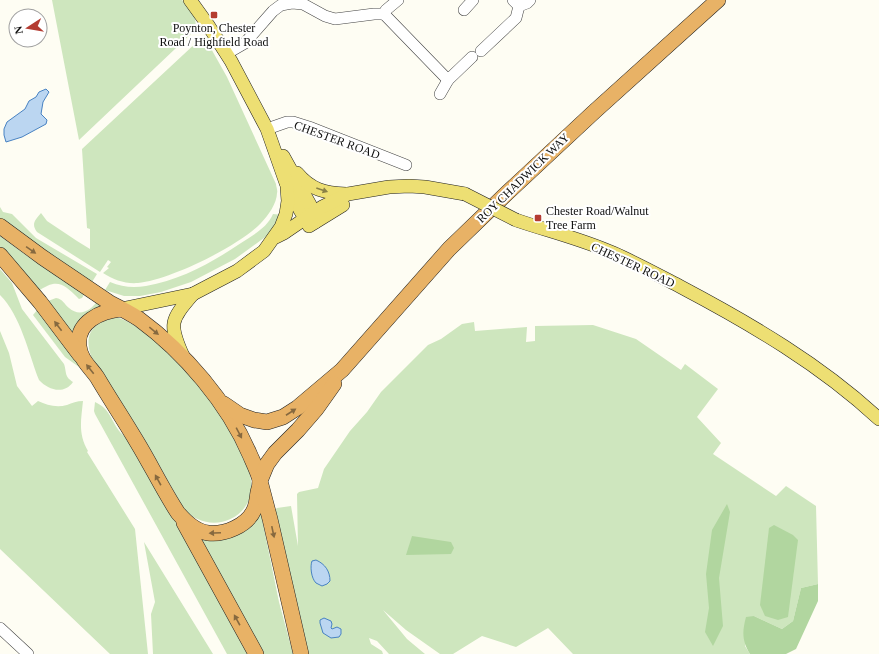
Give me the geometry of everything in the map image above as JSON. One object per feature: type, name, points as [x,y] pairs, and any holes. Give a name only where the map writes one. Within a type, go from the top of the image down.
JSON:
[{"type":"highway","name":"ROY CHADWICK WAY","points":[[218,400],[240,415],[254,420],[267,422],[283,417],[297,408],[342,370],[449,249],[594,111],[718,0]]},
{"type":"highway","points":[[0,226],[42,257],[138,318],[186,362],[218,400],[246,446],[260,481],[301,654]]},
{"type":"highway","points":[[0,255],[40,302],[93,372],[178,513],[256,654]]},
{"type":"highway","points":[[80,354],[78,345],[80,335],[88,321],[94,316],[122,309]]},
{"type":"highway","name":"ROY CHADWICK WAY","points":[[267,507],[268,484],[271,473],[298,430],[331,388],[342,370]]},
{"type":"highway","name":"ROY CHADWICK WAY","points":[[260,481],[267,464],[275,453],[298,430]]},
{"type":"highway","points":[[178,513],[186,522],[198,530],[207,533],[222,532],[232,529],[248,519],[254,511],[260,481]]},
{"type":"main road","points":[[190,0],[226,54],[283,156],[311,217]]},
{"type":"main road","points":[[267,245],[281,227],[286,214],[288,201],[286,183],[269,132]]},
{"type":"main road","points":[[283,156],[301,178],[316,188],[326,192],[348,194]]},
{"type":"main road","points":[[286,183],[311,217]]},
{"type":"main road","name":"CHESTER ROAD","points":[[122,309],[193,294],[236,271],[284,233],[348,194],[390,187],[425,187],[465,194],[516,220],[613,252],[718,307],[790,350],[844,390],[879,419]]},
{"type":"main road","points":[[311,217],[368,191]]},
{"type":"main road","name":"CHESTER ROAD","points":[[186,362],[176,340],[174,323],[177,313],[193,294]]},
{"type":"street","points":[[384,14],[386,10],[398,0]]},
{"type":"street","points":[[464,10],[473,0]]},
{"type":"street","points":[[440,94],[448,80],[516,18],[516,3],[527,3],[530,0]]},
{"type":"street","points":[[226,54],[245,43],[273,11],[282,5],[292,3],[303,4],[325,16],[335,19],[384,14],[448,80]]},
{"type":"street","name":"CHESTER ROAD","points":[[269,132],[288,122],[293,122],[312,128],[406,166]]},
{"type":"street","points":[[0,628],[25,653]]},
{"type":"green space","points":[[52,0],[182,0],[195,17],[196,25],[195,30],[79,140]]},
{"type":"green space","points":[[205,37],[208,38],[209,45],[227,77],[276,184],[277,197],[272,209],[261,223],[237,242],[221,251],[185,269],[152,281],[133,283],[115,280],[103,273],[109,268],[107,267],[111,262],[108,260],[100,272],[37,232],[34,227],[34,222],[41,213],[47,221],[90,249],[90,229],[87,228],[82,149],[198,41]]},
{"type":"green space","points":[[0,207],[3,212],[12,214],[36,238],[97,274],[92,282],[0,219]]},
{"type":"green space","points":[[273,214],[283,215],[274,230],[235,259],[191,282],[161,292],[140,296],[124,296],[105,290],[110,282],[128,287],[137,287],[159,283],[184,275],[219,257],[255,234],[267,223]]},
{"type":"green space","points":[[0,236],[30,258],[85,293],[82,298],[79,299],[60,284],[50,285],[37,292],[0,252]]},
{"type":"green space","points":[[0,269],[12,283],[22,309],[64,364],[67,376],[73,382],[65,389],[56,390],[39,380],[19,324],[0,295]]},
{"type":"green space","points":[[56,298],[60,299],[73,311],[77,312],[84,312],[92,308],[97,301],[104,306],[76,339],[48,301]]},
{"type":"green space","points":[[38,309],[78,363],[79,367],[65,357],[33,315]]},
{"type":"green space","points":[[116,317],[127,321],[151,337],[186,370],[208,395],[243,454],[251,481],[251,494],[246,505],[239,514],[229,520],[206,522],[194,517],[184,509],[139,430],[91,356],[89,340],[93,329],[102,322]]},
{"type":"green space","points":[[474,322],[475,331],[527,327],[526,342],[535,341],[535,326],[593,325],[636,339],[681,370],[685,364],[718,389],[697,417],[721,443],[713,454],[776,496],[786,486],[816,506],[818,584],[801,588],[793,621],[782,629],[754,616],[745,646],[750,654],[573,654],[548,628],[516,647],[482,636],[453,654],[440,654],[406,630],[383,610],[407,639],[425,654],[389,654],[377,641],[369,638],[371,644],[382,651],[383,654],[305,654],[274,511],[277,508],[291,506],[298,546],[297,494],[299,492],[318,488],[324,469],[350,431],[367,412],[381,392],[428,345],[441,339],[462,324]],"holes":[[[311,564],[330,577],[330,581],[327,584],[312,575]]]},
{"type":"green space","points":[[0,331],[9,353],[17,386],[32,406],[38,401],[48,405],[59,406],[83,401],[81,433],[88,451],[87,452],[135,529],[148,654],[110,654],[0,549]]},
{"type":"green space","points":[[95,402],[108,412],[121,433],[131,441],[249,654],[227,654],[95,414]]},
{"type":"green space","points":[[727,504],[730,512],[719,578],[723,626],[713,646],[705,632],[709,608],[706,574],[712,530]]},
{"type":"green space","points":[[260,512],[279,602],[293,654],[262,654],[200,538]]},
{"type":"green space","points":[[774,525],[793,535],[798,540],[788,617],[778,620],[765,616],[760,605],[769,528]]},
{"type":"green space","points":[[412,536],[451,542],[454,548],[451,554],[406,555]]},
{"type":"green space","points":[[144,542],[213,654],[153,654],[151,614],[155,602]]},
{"type":"green space","points":[[818,584],[818,601],[796,649],[786,654],[750,654],[745,645],[744,636],[746,617],[754,616],[782,629],[793,621],[801,588]]},
{"type":"water","points":[[46,89],[49,92],[43,102],[41,114],[47,120],[46,124],[22,137],[6,142],[4,129],[7,122],[25,109],[29,101],[36,97],[39,92]]},
{"type":"water","points":[[316,560],[324,566],[329,574],[330,581],[322,586],[314,581],[312,575],[311,563],[312,561]]},
{"type":"water","points":[[324,618],[331,621],[332,629],[337,627],[341,629],[341,634],[339,637],[331,638],[323,633],[320,620]]},
{"type":"place","name":"Poynton, Chester Road / Highfield Road","points":[[214,15]]},
{"type":"place","name":"Chester Road/Walnut Tree Farm","points":[[538,218]]}]
